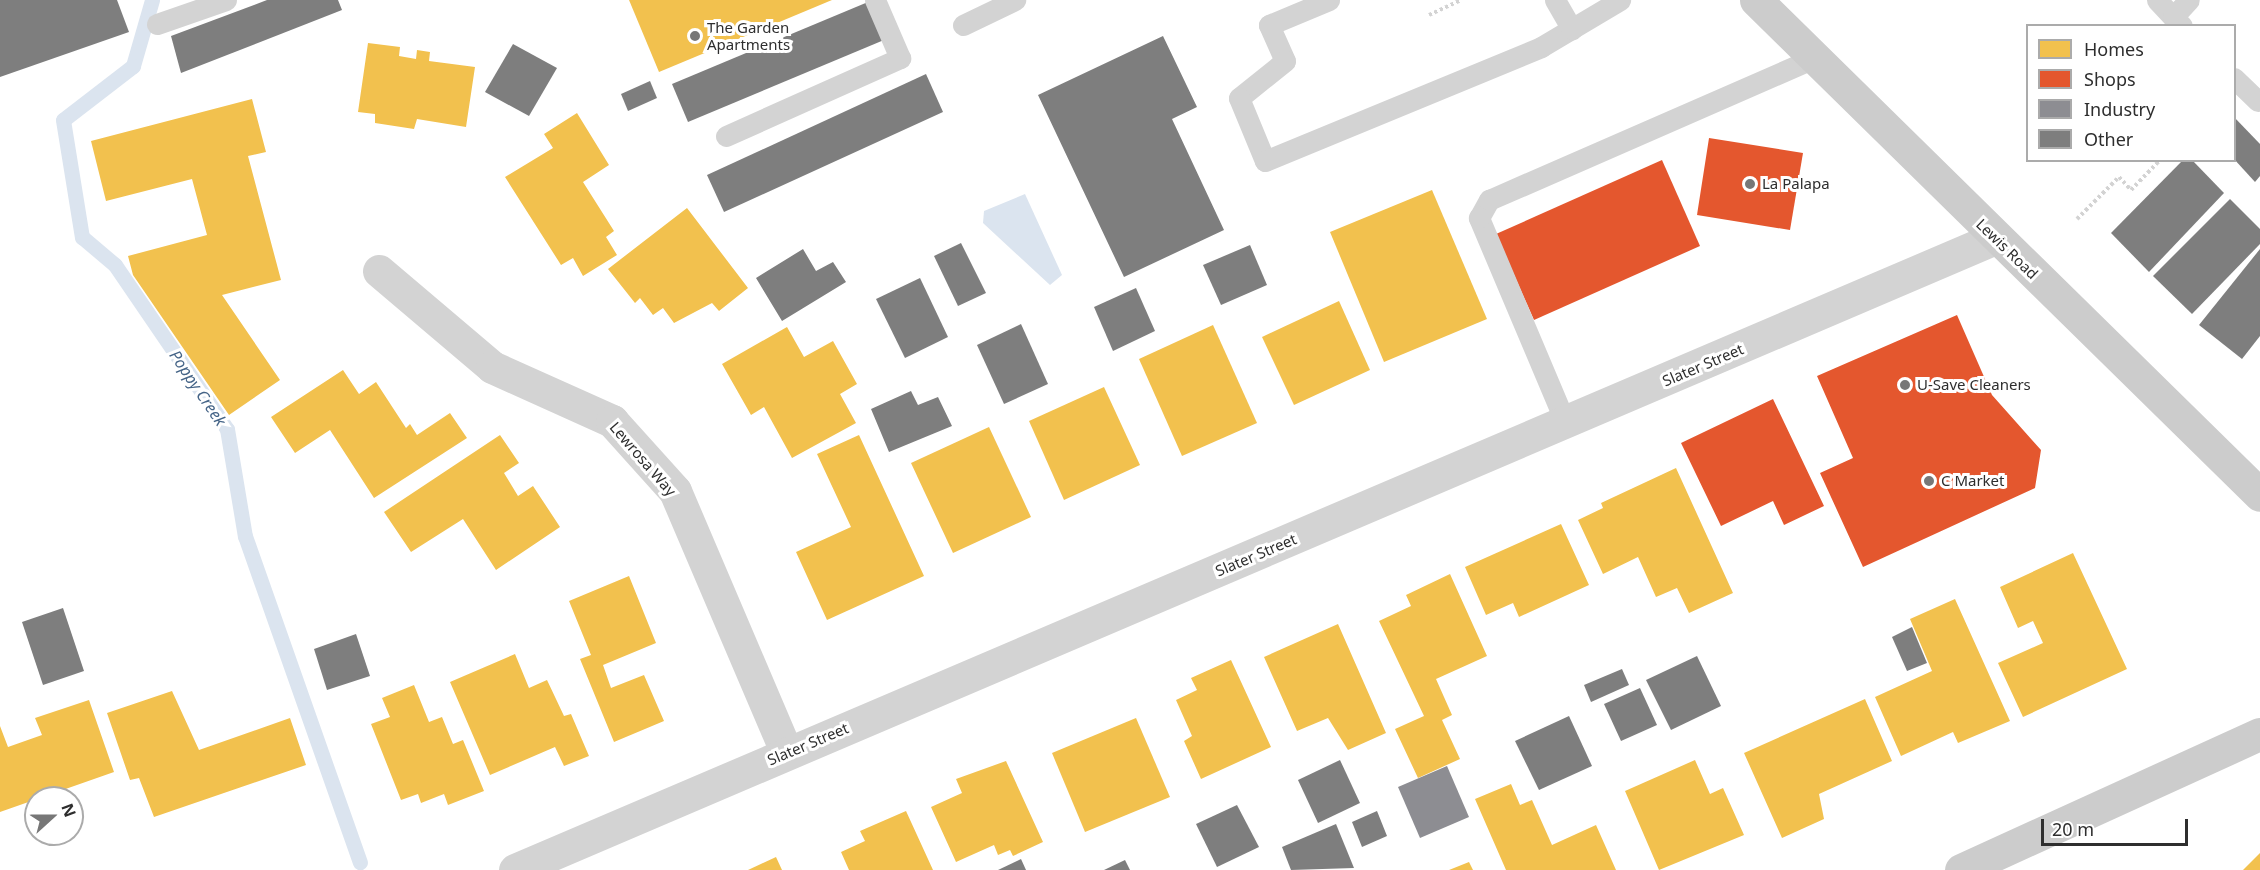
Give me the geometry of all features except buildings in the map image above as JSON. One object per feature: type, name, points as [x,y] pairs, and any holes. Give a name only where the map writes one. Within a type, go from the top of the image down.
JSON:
[{"type":"main road","name":"Lewis Road","points":[[1756,0],[1995,238],[2260,495]]},
{"type":"main road","points":[[1961,870],[2260,734]]},
{"type":"street","name":"Slater Street","points":[[515,870],[1566,424],[1995,238]]},
{"type":"street","name":"Lewrosa Way","points":[[379,271],[492,367],[612,421],[675,491],[787,753]]},
{"type":"lane","points":[[157,24],[225,0]]},
{"type":"lane","points":[[726,136],[900,58],[875,0]]},
{"type":"lane","points":[[963,25],[1015,0]]},
{"type":"lane","points":[[1329,0],[1269,25],[1285,61],[1239,98],[1265,161],[1541,47],[1620,0]]},
{"type":"lane","points":[[1555,0],[1572,29]]},
{"type":"lane","points":[[2157,0],[2177,21],[2188,0]]},
{"type":"lane","points":[[1566,424],[1479,218],[1489,200],[1814,58]]},
{"type":"lane","points":[[2236,79],[2258,101]]},
{"type":"path","points":[[1429,15],[1461,0]]},
{"type":"path","points":[[2077,219],[2119,177],[2131,190],[2158,162]]},
{"type":"shaded area","points":[[1025,194],[1062,275],[1050,285],[983,223],[984,211]]},
{"type":"waterway","name":"Poppy Creek","points":[[152,0],[133,66],[63,120],[82,237],[115,265],[227,429],[245,536],[360,862]]},
{"type":"place","name":"The Garden Apartments","points":[[695,36]]},
{"type":"place","name":"La Palapa","points":[[1750,184]]},
{"type":"place","name":"U-Save Cleaners","points":[[1905,385]]},
{"type":"place","name":"C Market","points":[[1929,481]]}]
